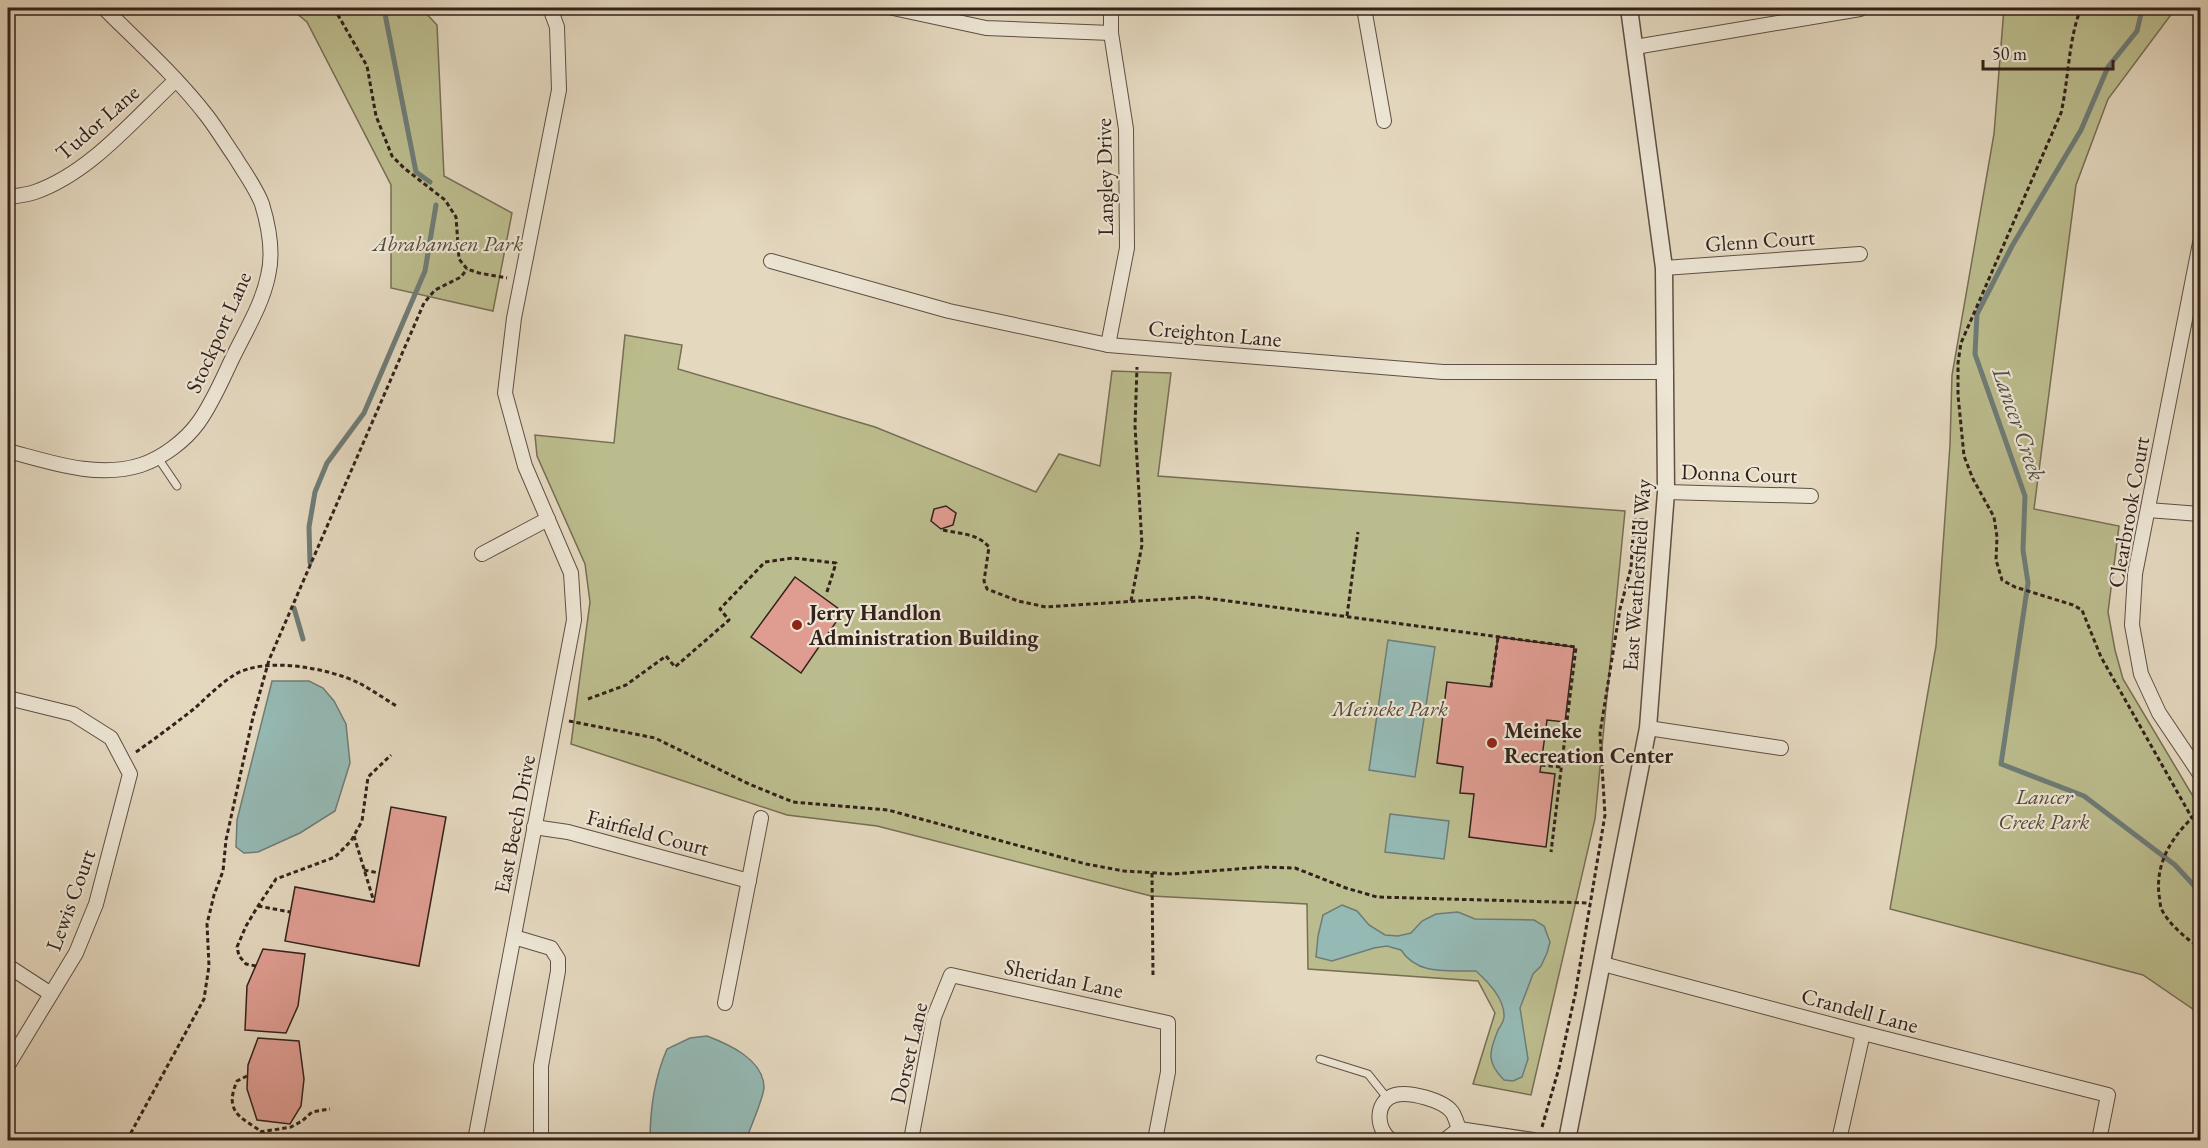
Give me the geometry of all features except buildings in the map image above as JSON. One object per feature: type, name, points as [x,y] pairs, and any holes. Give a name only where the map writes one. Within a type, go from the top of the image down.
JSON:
[{"type":"street","name":"Stockport Lane","points":[[104,8],[176,80],[208,116],[261,201],[271,248],[268,275],[260,301],[212,399],[198,423],[185,437],[158,458]]},
{"type":"street","name":"East Beech Drive","points":[[475,1140],[574,620],[571,573],[525,465],[505,393],[513,318],[559,90],[557,27],[550,8]]},
{"type":"street","points":[[893,8],[986,28],[1111,33]]},
{"type":"street","name":"Langley Drive","points":[[1108,345],[1126,248],[1126,129],[1111,33],[1111,8]]},
{"type":"street","points":[[1364,8],[1383,121]]},
{"type":"street","name":"East Weathersfield Way","points":[[1567,1140],[1648,728],[1666,492],[1664,268],[1629,8]]},
{"type":"street","points":[[1635,47],[1860,9]]},
{"type":"street","name":"Tudor Lane","points":[[8,197],[34,193],[64,178],[90,161],[176,80]]},
{"type":"street","name":"Clearbrook Court","points":[[2200,243],[2198,268],[2135,574],[2132,625],[2141,674],[2158,713],[2200,774]]},
{"type":"street","name":"Glenn Court","points":[[1664,268],[1860,254]]},
{"type":"street","name":"Creighton Lane","points":[[771,261],[949,311],[1108,345],[1443,372],[1666,372]]},
{"type":"street","points":[[8,451],[67,466],[94,470],[120,469],[158,458]]},
{"type":"street","name":"Donna Court","points":[[1666,492],[1811,496]]},
{"type":"street","points":[[2148,510],[2200,514]]},
{"type":"street","points":[[482,554],[548,519]]},
{"type":"street","name":"Lewis Court","points":[[8,698],[73,714],[111,738],[130,774],[96,904],[76,953],[8,1065]]},
{"type":"street","points":[[1648,728],[1781,748]]},
{"type":"street","points":[[725,1003],[761,818]]},
{"type":"street","name":"Fairfield Court","points":[[534,827],[568,832],[749,881]]},
{"type":"street","points":[[514,937],[551,948],[558,959],[558,971],[541,1066],[541,1140]]},
{"type":"street","name":"Crandell Lane","points":[[1603,963],[1863,1033],[2108,1095],[2099,1140]]},
{"type":"street","points":[[8,966],[51,994]]},
{"type":"street","name":"Sheridan Lane","points":[[951,975],[1168,1023],[1168,1072],[1155,1140]]},
{"type":"street","name":"Dorset Lane","points":[[911,1140],[934,1017],[951,975]]},
{"type":"street","points":[[1839,1140],[1863,1033]]},
{"type":"street","points":[[1388,1140],[1381,1130],[1379,1119],[1382,1107],[1388,1099],[1396,1095],[1416,1096],[1437,1101],[1452,1112],[1460,1129]]},
{"type":"street","points":[[1444,1140],[1460,1129],[1537,1135]]},
{"type":"lane","points":[[158,458],[177,486]]},
{"type":"lane","points":[[1320,1059],[1368,1074],[1388,1099]]},
{"type":"path","points":[[334,8],[367,66],[376,116],[392,156],[445,200],[456,217],[459,259],[467,269],[521,280]]},
{"type":"path","points":[[2081,8],[2070,51],[2067,87],[2061,113],[1961,343],[1958,363],[1958,395],[1964,456],[1973,479],[1994,517],[1997,537],[1996,560],[2002,580],[2015,587],[2073,604],[2082,610],[2102,657],[2192,818]]},
{"type":"path","points":[[127,1140],[204,999],[208,966],[207,924],[214,895],[224,871],[226,840],[253,717],[268,666],[424,303],[435,291],[461,277],[467,269]]},
{"type":"path","points":[[1130,601],[1142,545],[1135,426],[1137,367]]},
{"type":"path","points":[[1537,1135],[1559,1068],[1575,995],[1605,816],[1600,733],[1620,609],[1631,568],[1634,520],[1664,520]]},
{"type":"path","points":[[943,530],[982,539],[989,547],[984,581],[987,589],[1018,601],[1046,607],[1198,597],[1575,647],[1551,852]]},
{"type":"path","points":[[1347,616],[1358,532]]},
{"type":"path","points":[[588,699],[626,685],[666,656],[675,667],[729,620],[720,609],[765,562],[793,558],[836,563],[826,595]]},
{"type":"path","points":[[1491,687],[1498,637]]},
{"type":"path","points":[[134,753],[176,723],[234,675],[268,666],[306,667],[320,670],[358,683],[398,707]]},
{"type":"path","points":[[556,718],[655,738],[748,784],[793,802],[888,810],[1086,864],[1124,871],[1173,874],[1262,867],[1295,868],[1346,888],[1377,897],[1590,903]]},
{"type":"path","points":[[256,966],[246,964],[239,956],[237,947],[258,906],[276,879],[335,857],[354,836],[362,821],[368,777],[391,755]]},
{"type":"path","points":[[1541,765],[1561,767]]},
{"type":"path","points":[[2200,811],[2170,845],[2162,860],[2158,882],[2161,908],[2174,926],[2200,948]]},
{"type":"path","points":[[354,836],[374,902]]},
{"type":"path","points":[[364,870],[379,873]]},
{"type":"path","points":[[1152,873],[1153,976]]},
{"type":"path","points":[[258,906],[290,912]]},
{"type":"path","points":[[247,1076],[237,1081],[232,1092],[233,1105],[243,1121],[270,1140]]},
{"type":"path","points":[[260,1132],[291,1127],[312,1112],[330,1109]]},
{"type":"green space","name":"Abrahamsen Park","points":[[290,8],[421,8],[437,25],[444,176],[512,213],[493,311],[391,288],[391,185],[307,22]]},
{"type":"green space","name":"Lancer Creek Park","points":[[2004,8],[2176,8],[2108,99],[2076,185],[2034,509],[2119,526],[2108,612],[2123,679],[2200,808],[2200,1014],[2143,975],[1890,909],[1936,646],[1950,445],[1952,375],[1994,134]]},
{"type":"green space","name":"Meineke Park","points":[[625,335],[682,345],[678,369],[875,427],[1036,492],[1059,454],[1100,466],[1112,371],[1171,373],[1158,476],[1625,511],[1595,819],[1531,1095],[1473,1084],[1495,1013],[1478,981],[1308,969],[1307,904],[1151,896],[877,826],[787,815],[571,744],[590,602],[585,564],[537,456],[535,435],[614,443]]},
{"type":"water","points":[[1388,640],[1435,647],[1415,777],[1369,770]]},
{"type":"water","points":[[272,681],[309,681],[323,688],[334,701],[346,724],[350,763],[335,811],[300,833],[258,852],[244,853],[236,847],[237,820]]},
{"type":"water","points":[[1390,814],[1449,821],[1444,859],[1385,852]]},
{"type":"water","points":[[1342,905],[1357,911],[1369,925],[1385,935],[1398,936],[1411,933],[1422,921],[1436,914],[1458,912],[1475,919],[1534,920],[1544,926],[1550,942],[1547,953],[1541,966],[1533,974],[1520,1008],[1528,1059],[1522,1077],[1513,1081],[1504,1080],[1494,1068],[1491,1051],[1504,1017],[1504,1010],[1495,991],[1476,971],[1444,971],[1425,968],[1408,958],[1401,950],[1387,946],[1332,961],[1316,957],[1323,915]]},
{"type":"water","points":[[707,1036],[743,1054],[758,1068],[762,1077],[763,1092],[746,1140],[650,1140],[654,1094],[667,1049],[690,1038]]},
{"type":"waterway","points":[[380,8],[385,14],[416,172],[430,182]]},
{"type":"waterway","name":"Lancer Creek","points":[[2136,8],[2141,14],[2137,31],[2108,67],[2081,130],[2012,246],[1977,314],[1975,354],[2025,496],[2023,550],[2028,583],[2001,764],[2084,796],[2175,865],[2200,892]]},
{"type":"waterway","points":[[310,563],[309,527],[315,492],[327,463],[364,413],[425,271],[436,205]]},
{"type":"waterway","points":[[294,608],[303,639]]},
{"type":"place","name":"Jerry Handlon Administration Building","points":[[797,625]]},
{"type":"place","name":"Meineke Recreation Center","points":[[1492,743]]}]
